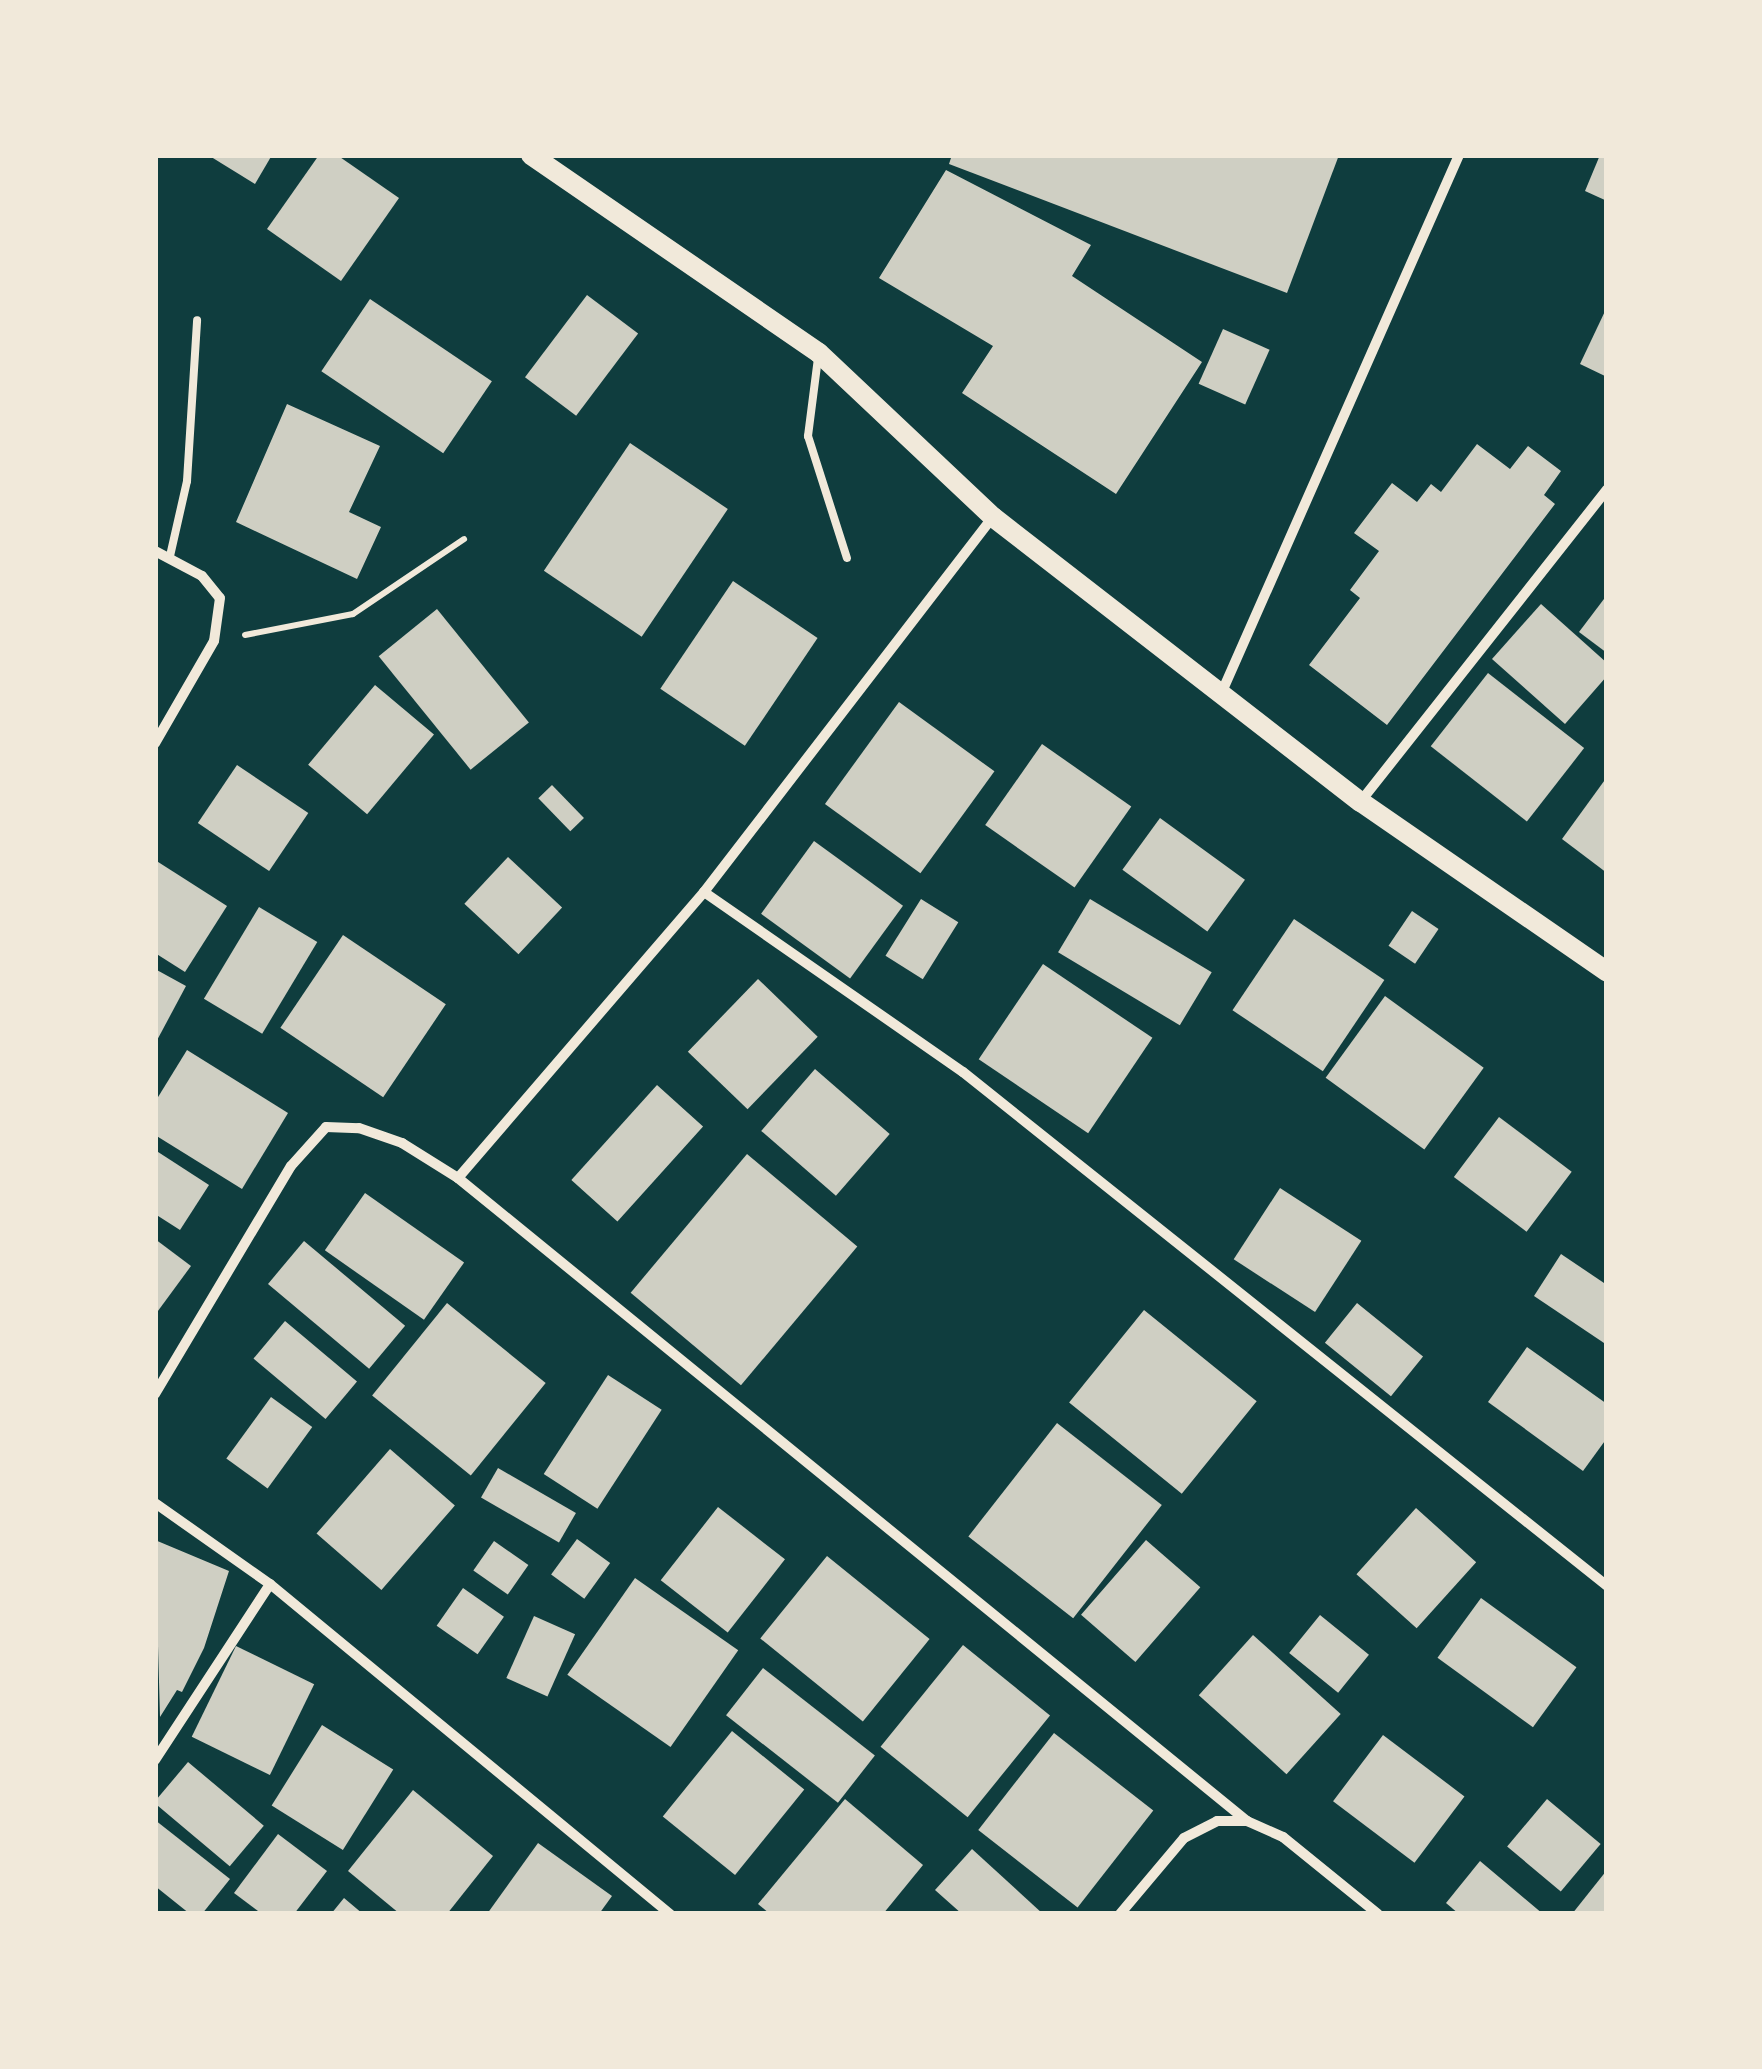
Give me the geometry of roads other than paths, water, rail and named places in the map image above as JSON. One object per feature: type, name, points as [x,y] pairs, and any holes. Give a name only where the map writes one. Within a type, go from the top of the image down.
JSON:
[{"type":"main road","points":[[531,155],[819,354],[993,516],[1361,802],[1607,972]]},
{"type":"street","points":[[1221,694],[1459,155]]},
{"type":"street","points":[[1361,802],[1607,489]]},
{"type":"street","points":[[458,1178],[704,892],[993,516]]},
{"type":"street","points":[[155,551],[202,576],[220,598],[214,641],[155,743]]},
{"type":"street","points":[[704,892],[963,1072],[1607,1586]]},
{"type":"street","points":[[155,1394],[291,1166],[326,1128],[360,1128],[402,1143],[458,1178],[1247,1822],[1284,1836],[1378,1914]]},
{"type":"street","points":[[155,1503],[270,1584],[670,1914]]},
{"type":"street","points":[[155,1760],[270,1584]]},
{"type":"street","points":[[1120,1914],[1184,1838],[1218,1822],[1247,1822]]},
{"type":"lane","points":[[170,556],[187,481],[197,320]]},
{"type":"lane","points":[[819,354],[808,436],[847,558]]}]
